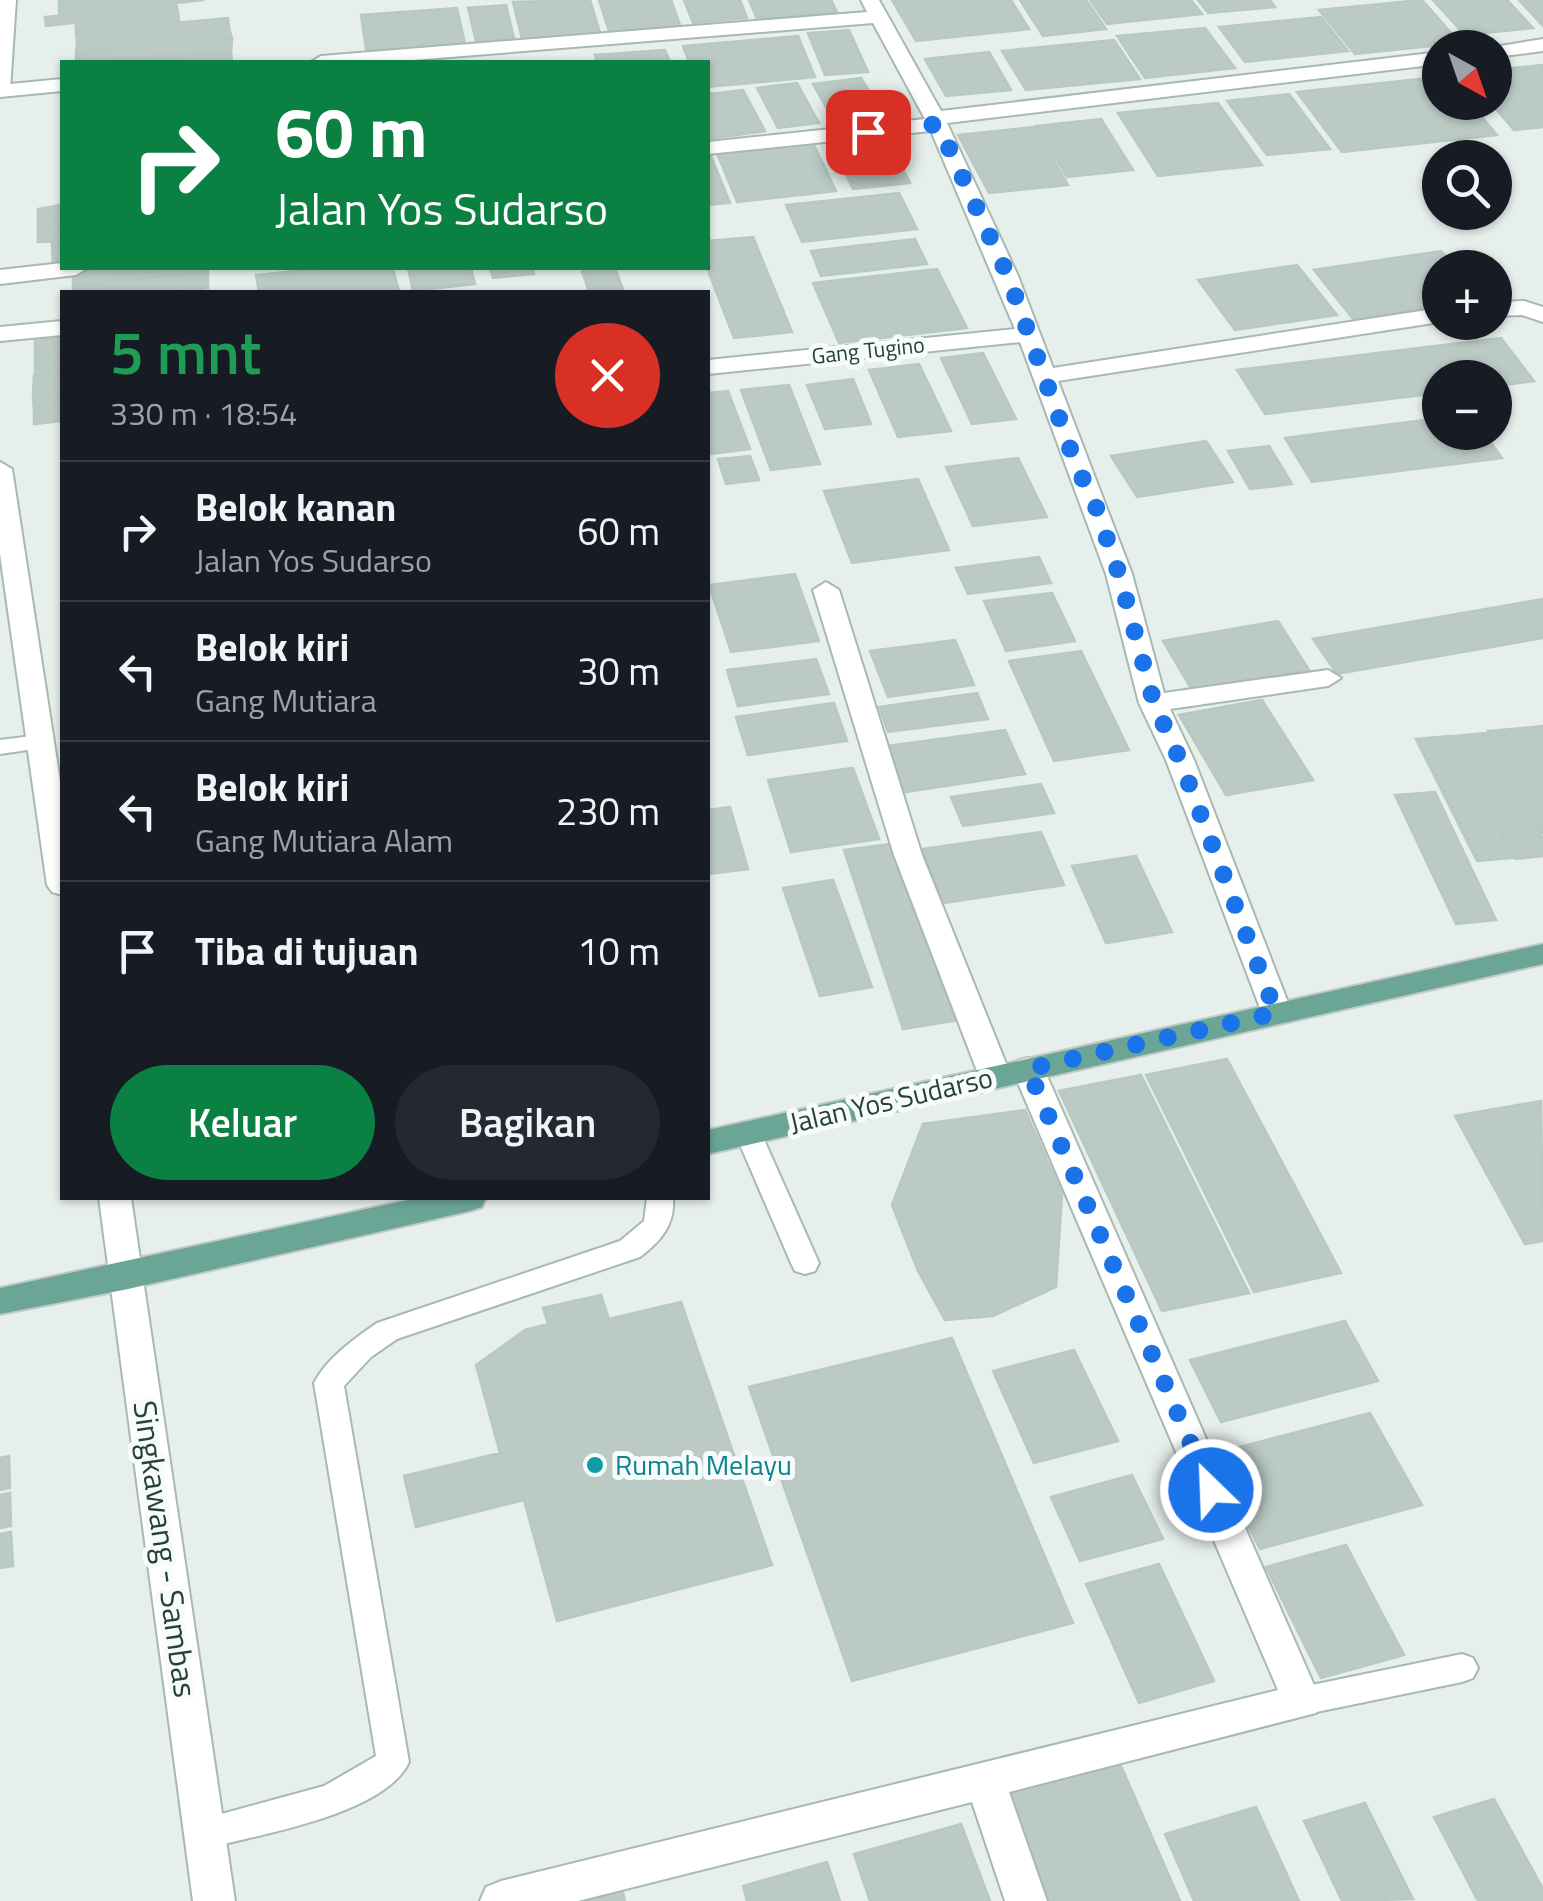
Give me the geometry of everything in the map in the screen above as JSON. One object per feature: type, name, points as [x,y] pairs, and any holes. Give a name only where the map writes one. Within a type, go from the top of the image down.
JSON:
[{"type":"main road","name":"Jalan Yos Sudarso","points":[[710,1142],[1543,954]]},
{"type":"main road","points":[[0,1301],[461,1200]]},
{"type":"street","points":[[7,0],[0,90],[60,85]]},
{"type":"street","points":[[342,60],[874,8],[936,121],[1008,276],[1119,574],[1154,703],[1180,760],[1276,1013]]},
{"type":"street","points":[[1512,49],[1543,46]]},
{"type":"street","points":[[710,148],[1422,60]]},
{"type":"street","points":[[0,276],[60,270]]},
{"type":"street","points":[[1512,308],[1543,315]]},
{"type":"street","points":[[1044,376],[1284,342],[1422,317]]},
{"type":"street","points":[[0,334],[60,328]]},
{"type":"street","name":"Gang Tugino","points":[[710,367],[1029,334]]},
{"type":"street","points":[[0,469],[60,872]]},
{"type":"street","points":[[501,1901],[1302,1700],[908,855],[826,590]]},
{"type":"street","points":[[1154,703],[1328,678]]},
{"type":"street","name":"Singkawang - Sambas","points":[[115,1200],[214,1901]]},
{"type":"street","points":[[985,1780],[1026,1901]]},
{"type":"lane","points":[[0,747],[40,742]]},
{"type":"lane","points":[[748,1133],[805,1264]]},
{"type":"lane","points":[[204,1833],[352,1791],[375,1779],[393,1762],[329,1383],[361,1349],[388,1331],[630,1249],[656,1230],[660,1200]]},
{"type":"lane","points":[[1302,1700],[1462,1668]]},
{"type":"building","points":[[59,0],[204,0],[59,15]]},
{"type":"building","points":[[590,0],[601,36],[523,43],[513,2]]},
{"type":"building","points":[[599,0],[671,0],[681,28],[610,34]]},
{"type":"building","points":[[684,0],[740,0],[747,18],[693,23]]},
{"type":"building","points":[[749,0],[831,0],[837,12],[757,19]]},
{"type":"building","points":[[892,0],[1011,0],[1029,29],[916,41]]},
{"type":"building","points":[[1020,0],[1086,0],[1106,29],[1043,36]]},
{"type":"building","points":[[1090,0],[1191,0],[1202,14],[1107,24]]},
{"type":"building","points":[[1198,0],[1270,0],[1275,7],[1208,13]]},
{"type":"building","points":[[1422,0],[1449,30],[1422,30],[1422,47],[1355,54],[1319,10]]},
{"type":"building","points":[[1433,0],[1507,0],[1533,28],[1512,30],[1460,30]]},
{"type":"building","points":[[1519,0],[1543,0],[1543,26]]},
{"type":"building","points":[[176,3],[178,12],[46,26],[45,17]]},
{"type":"building","points":[[506,5],[514,38],[476,41],[468,8]]},
{"type":"building","points":[[457,8],[466,48],[367,56],[361,15]]},
{"type":"building","points":[[178,12],[179,23],[76,32],[76,23]]},
{"type":"building","points":[[1321,17],[1348,51],[1245,62],[1219,27]]},
{"type":"building","points":[[228,18],[229,28],[77,43],[76,32]]},
{"type":"building","points":[[229,28],[232,39],[76,53],[77,43]]},
{"type":"building","points":[[1205,28],[1235,68],[1145,78],[1117,36]]},
{"type":"building","points":[[849,30],[868,72],[825,75],[808,33]]},
{"type":"building","points":[[798,36],[815,77],[710,87],[710,60],[688,60],[683,46]]},
{"type":"building","points":[[232,39],[231,52],[107,60],[76,60],[76,53]]},
{"type":"building","points":[[1114,40],[1140,79],[1026,90],[1002,51]]},
{"type":"building","points":[[665,50],[669,60],[596,60],[595,55]]},
{"type":"building","points":[[231,52],[232,60],[140,60]]},
{"type":"building","points":[[989,52],[1011,90],[946,96],[925,59]]},
{"type":"building","points":[[1543,65],[1543,127],[1514,130],[1505,120],[1512,120],[1512,68]]},
{"type":"building","points":[[861,78],[885,117],[835,123],[813,84]]},
{"type":"building","points":[[1422,79],[1422,120],[1484,120],[1497,135],[1422,140],[1422,143],[1342,152],[1297,92]]},
{"type":"building","points":[[797,83],[819,123],[778,128],[757,88]]},
{"type":"building","points":[[743,90],[765,131],[710,139],[710,94]]},
{"type":"building","points":[[1289,94],[1330,149],[1267,155],[1227,101]]},
{"type":"building","points":[[1218,103],[1262,165],[1158,176],[1118,113]]},
{"type":"building","points":[[1101,119],[1133,170],[1067,177],[1036,126]]},
{"type":"building","points":[[1034,127],[1068,185],[989,193],[958,135]]},
{"type":"building","points":[[888,140],[910,183],[853,189],[832,146]]},
{"type":"building","points":[[813,143],[836,191],[737,202],[717,153]]},
{"type":"building","points":[[710,156],[711,156],[730,203],[710,205]]},
{"type":"building","points":[[899,193],[917,229],[802,242],[786,205]]},
{"type":"building","points":[[60,205],[60,225],[38,227],[38,209]]},
{"type":"building","points":[[60,225],[60,241],[38,242],[38,227]]},
{"type":"building","points":[[753,237],[792,332],[734,338],[708,270],[710,241]]},
{"type":"building","points":[[915,239],[927,264],[821,276],[811,251]]},
{"type":"building","points":[[60,241],[60,266],[53,267],[52,242]]},
{"type":"building","points":[[1422,254],[1422,309],[1353,319],[1314,270]]},
{"type":"building","points":[[1297,265],[1337,315],[1235,330],[1198,280]]},
{"type":"building","points":[[937,269],[967,328],[839,343],[813,283]]},
{"type":"building","points":[[208,270],[208,272],[73,285],[73,271]]},
{"type":"building","points":[[304,270],[394,270],[398,290],[259,290],[256,275]]},
{"type":"building","points":[[408,270],[472,270],[475,284],[422,290],[413,290]]},
{"type":"building","points":[[491,270],[533,270],[534,274],[493,278]]},
{"type":"building","points":[[582,270],[616,270],[623,290],[588,290]]},
{"type":"building","points":[[208,272],[208,288],[73,290],[73,285]]},
{"type":"building","points":[[60,330],[60,352],[35,355],[35,333]]},
{"type":"building","points":[[1503,340],[1534,381],[1512,384],[1512,360],[1422,360],[1422,395],[1265,414],[1237,370]]},
{"type":"building","points":[[60,353],[60,372],[35,375],[35,355]]},
{"type":"building","points":[[983,353],[1016,419],[972,424],[941,358]]},
{"type":"building","points":[[919,364],[951,431],[898,437],[869,370]]},
{"type":"building","points":[[60,373],[60,393],[33,396],[34,376]]},
{"type":"building","points":[[853,379],[871,424],[825,429],[807,385]]},
{"type":"building","points":[[789,385],[820,464],[771,470],[741,390]]},
{"type":"building","points":[[728,391],[750,449],[710,454],[710,393]]},
{"type":"building","points":[[60,393],[60,407],[34,411],[33,396]]},
{"type":"building","points":[[60,407],[60,421],[34,424],[34,411]]},
{"type":"building","points":[[1422,420],[1422,450],[1496,450],[1502,458],[1312,482],[1285,438]]},
{"type":"building","points":[[1206,441],[1233,482],[1137,497],[1111,456]]},
{"type":"building","points":[[1269,446],[1292,484],[1250,489],[1228,451]]},
{"type":"building","points":[[750,456],[759,480],[726,484],[718,459]]},
{"type":"building","points":[[1018,458],[1047,517],[973,526],[946,467]]},
{"type":"building","points":[[918,479],[949,550],[852,563],[824,491]]},
{"type":"building","points":[[1039,557],[1051,583],[968,594],[956,568]]},
{"type":"building","points":[[795,574],[819,641],[731,652],[710,585]]},
{"type":"building","points":[[1052,593],[1075,641],[1006,651],[984,601]]},
{"type":"building","points":[[1543,599],[1543,638],[1337,674],[1313,639]]},
{"type":"building","points":[[1278,621],[1309,670],[1192,690],[1163,641]]},
{"type":"building","points":[[955,640],[974,685],[888,697],[870,651]]},
{"type":"building","points":[[1081,651],[1129,750],[1054,761],[1009,661]]},
{"type":"building","points":[[816,659],[829,694],[738,706],[727,670]]},
{"type":"building","points":[[977,693],[988,719],[888,732],[879,707]]},
{"type":"building","points":[[1262,700],[1313,780],[1226,795],[1179,715]]},
{"type":"building","points":[[834,703],[847,741],[748,755],[736,717]]},
{"type":"building","points":[[1543,726],[1543,764],[1524,728]]},
{"type":"building","points":[[1523,728],[1543,766],[1543,834],[1488,731]]},
{"type":"building","points":[[1005,730],[1025,774],[905,792],[887,746]]},
{"type":"building","points":[[1487,733],[1543,839],[1543,856],[1516,859],[1453,736]]},
{"type":"building","points":[[1450,736],[1513,858],[1477,861],[1416,739]]},
{"type":"building","points":[[853,768],[879,839],[791,852],[768,780]]},
{"type":"building","points":[[1041,784],[1054,813],[963,826],[951,797]]},
{"type":"building","points":[[1435,792],[1496,920],[1456,924],[1395,795]]},
{"type":"building","points":[[730,807],[748,869],[710,874],[710,810]]},
{"type":"building","points":[[1041,832],[1064,885],[943,903],[923,849]]},
{"type":"building","points":[[897,843],[959,1020],[903,1029],[844,850]]},
{"type":"building","points":[[1136,856],[1172,932],[1106,943],[1072,866]]},
{"type":"building","points":[[833,880],[872,987],[820,996],[783,888]]},
{"type":"building","points":[[1227,1059],[1341,1273],[1254,1292],[1146,1075]]},
{"type":"building","points":[[1141,1075],[1249,1293],[1162,1311],[1059,1091]]},
{"type":"building","points":[[1541,1101],[1543,1241],[1525,1244],[1455,1116]]},
{"type":"building","points":[[1025,1110],[1062,1194],[1056,1287],[993,1316],[945,1320],[918,1271],[892,1205],[923,1124]]},
{"type":"building","name":"Rumah Melayu","points":[[601,1295],[609,1319],[681,1302],[772,1565],[557,1621],[524,1500],[416,1527],[404,1476],[500,1453],[476,1365],[525,1330],[548,1324],[543,1308]]},
{"type":"building","points":[[1345,1321],[1378,1381],[1221,1422],[1190,1360]]},
{"type":"building","points":[[952,1338],[1073,1623],[852,1681],[749,1387]]},
{"type":"building","points":[[1074,1350],[1118,1441],[1034,1463],[993,1371]]},
{"type":"building","points":[[1370,1413],[1422,1505],[1260,1549],[1212,1454]]},
{"type":"building","points":[[9,1456],[10,1488],[0,1490],[0,1458]]},
{"type":"building","points":[[1132,1475],[1163,1539],[1080,1561],[1051,1497]]},
{"type":"building","points":[[10,1493],[11,1526],[0,1528],[0,1495]]},
{"type":"building","points":[[11,1532],[13,1566],[0,1568],[0,1534]]},
{"type":"building","points":[[1346,1545],[1404,1655],[1321,1678],[1266,1567]]},
{"type":"building","points":[[1159,1564],[1214,1681],[1139,1703],[1086,1584]]},
{"type":"building","points":[[1118,1759],[1180,1901],[1036,1901],[995,1794]]},
{"type":"building","points":[[1494,1799],[1543,1889],[1543,1901],[1478,1901],[1434,1817]]},
{"type":"building","points":[[1365,1803],[1413,1899],[1342,1901],[1304,1821]]},
{"type":"building","points":[[1256,1807],[1299,1901],[1194,1901],[1165,1834]]},
{"type":"building","points":[[961,1824],[990,1901],[870,1901],[854,1854]]},
{"type":"building","points":[[827,1862],[840,1901],[747,1901],[743,1886]]},
{"type":"building","points":[[620,1881],[625,1901],[536,1901]]},
{"type":"place","name":"Rumah Melayu","points":[[595,1465]]},
{"type":"route","points":[[868,132],[938,124],[1008,276],[1076,465],[1095,504],[1119,574],[1154,703],[1180,760],[1276,1013],[1028,1069],[1211,1490]]}]
